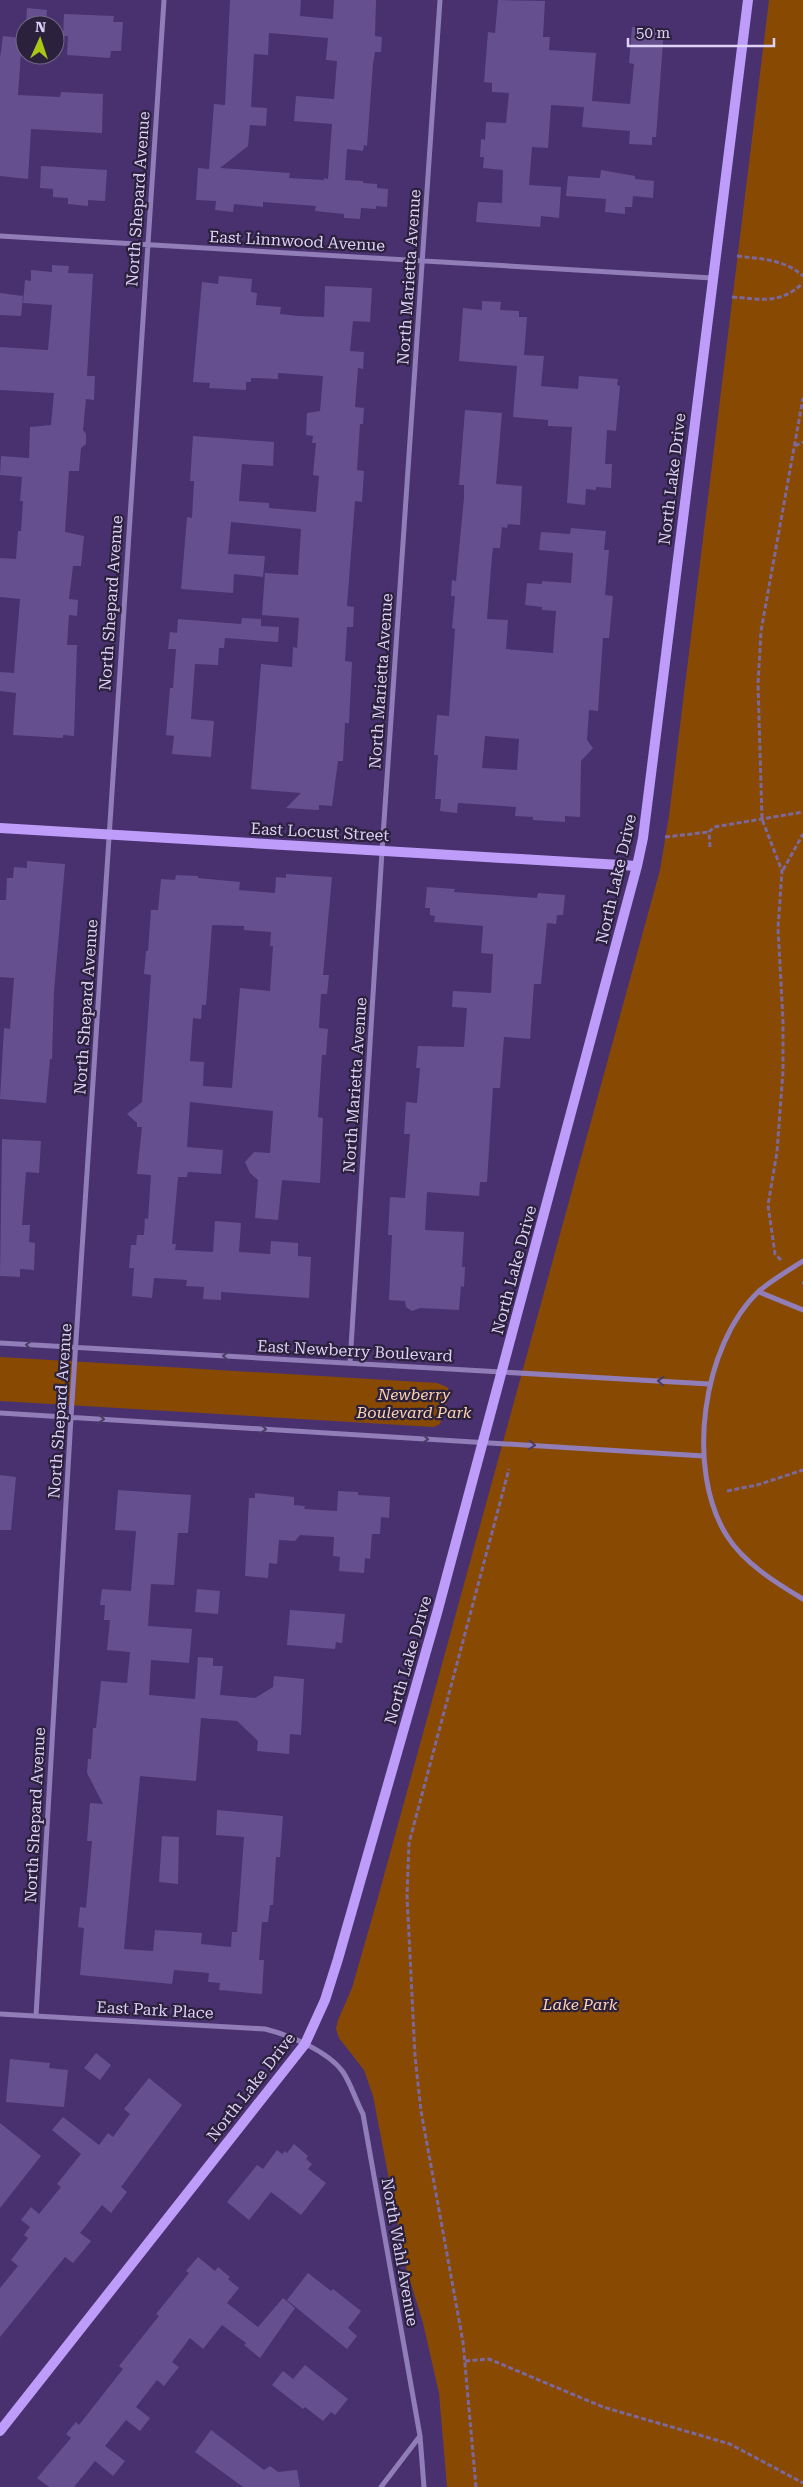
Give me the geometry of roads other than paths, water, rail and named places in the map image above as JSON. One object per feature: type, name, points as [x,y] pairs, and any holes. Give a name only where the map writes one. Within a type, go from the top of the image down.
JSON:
[{"type":"main road","name":"North Lake Drive","points":[[0,2431],[305,2044],[322,2007],[338,1959],[483,1442],[638,866],[646,818],[748,0]]},
{"type":"main road","name":"East Locust Street","points":[[0,828],[638,866]]},
{"type":"street","name":"North Shepard Avenue","points":[[36,2016],[71,1417],[164,0]]},
{"type":"street","name":"North Marietta Avenue","points":[[350,1363],[382,851],[440,0]]},
{"type":"street","name":"East Linnwood Avenue","points":[[0,236],[712,278]]},
{"type":"street","points":[[803,1261],[759,1292],[739,1317],[721,1349],[710,1384],[704,1456],[708,1493],[715,1514],[727,1536],[739,1552],[803,1599]]},
{"type":"street","points":[[759,1292],[803,1310]]},
{"type":"street","name":"East Newberry Boulevard","points":[[0,1343],[710,1384]]},
{"type":"street","points":[[0,1413],[704,1456]]},
{"type":"street","name":"East Park Place","points":[[0,2014],[265,2029],[305,2044]]},
{"type":"street","name":"North Wahl Avenue","points":[[305,2044],[332,2060],[343,2072],[363,2114],[420,2436],[424,2487]]},
{"type":"street","points":[[381,2487],[420,2436]]},
{"type":"park label","name":"Newberry Boulevard Park","points":[[414,1403]]},
{"type":"park label","name":"Lake Park","points":[[580,2004]]}]
